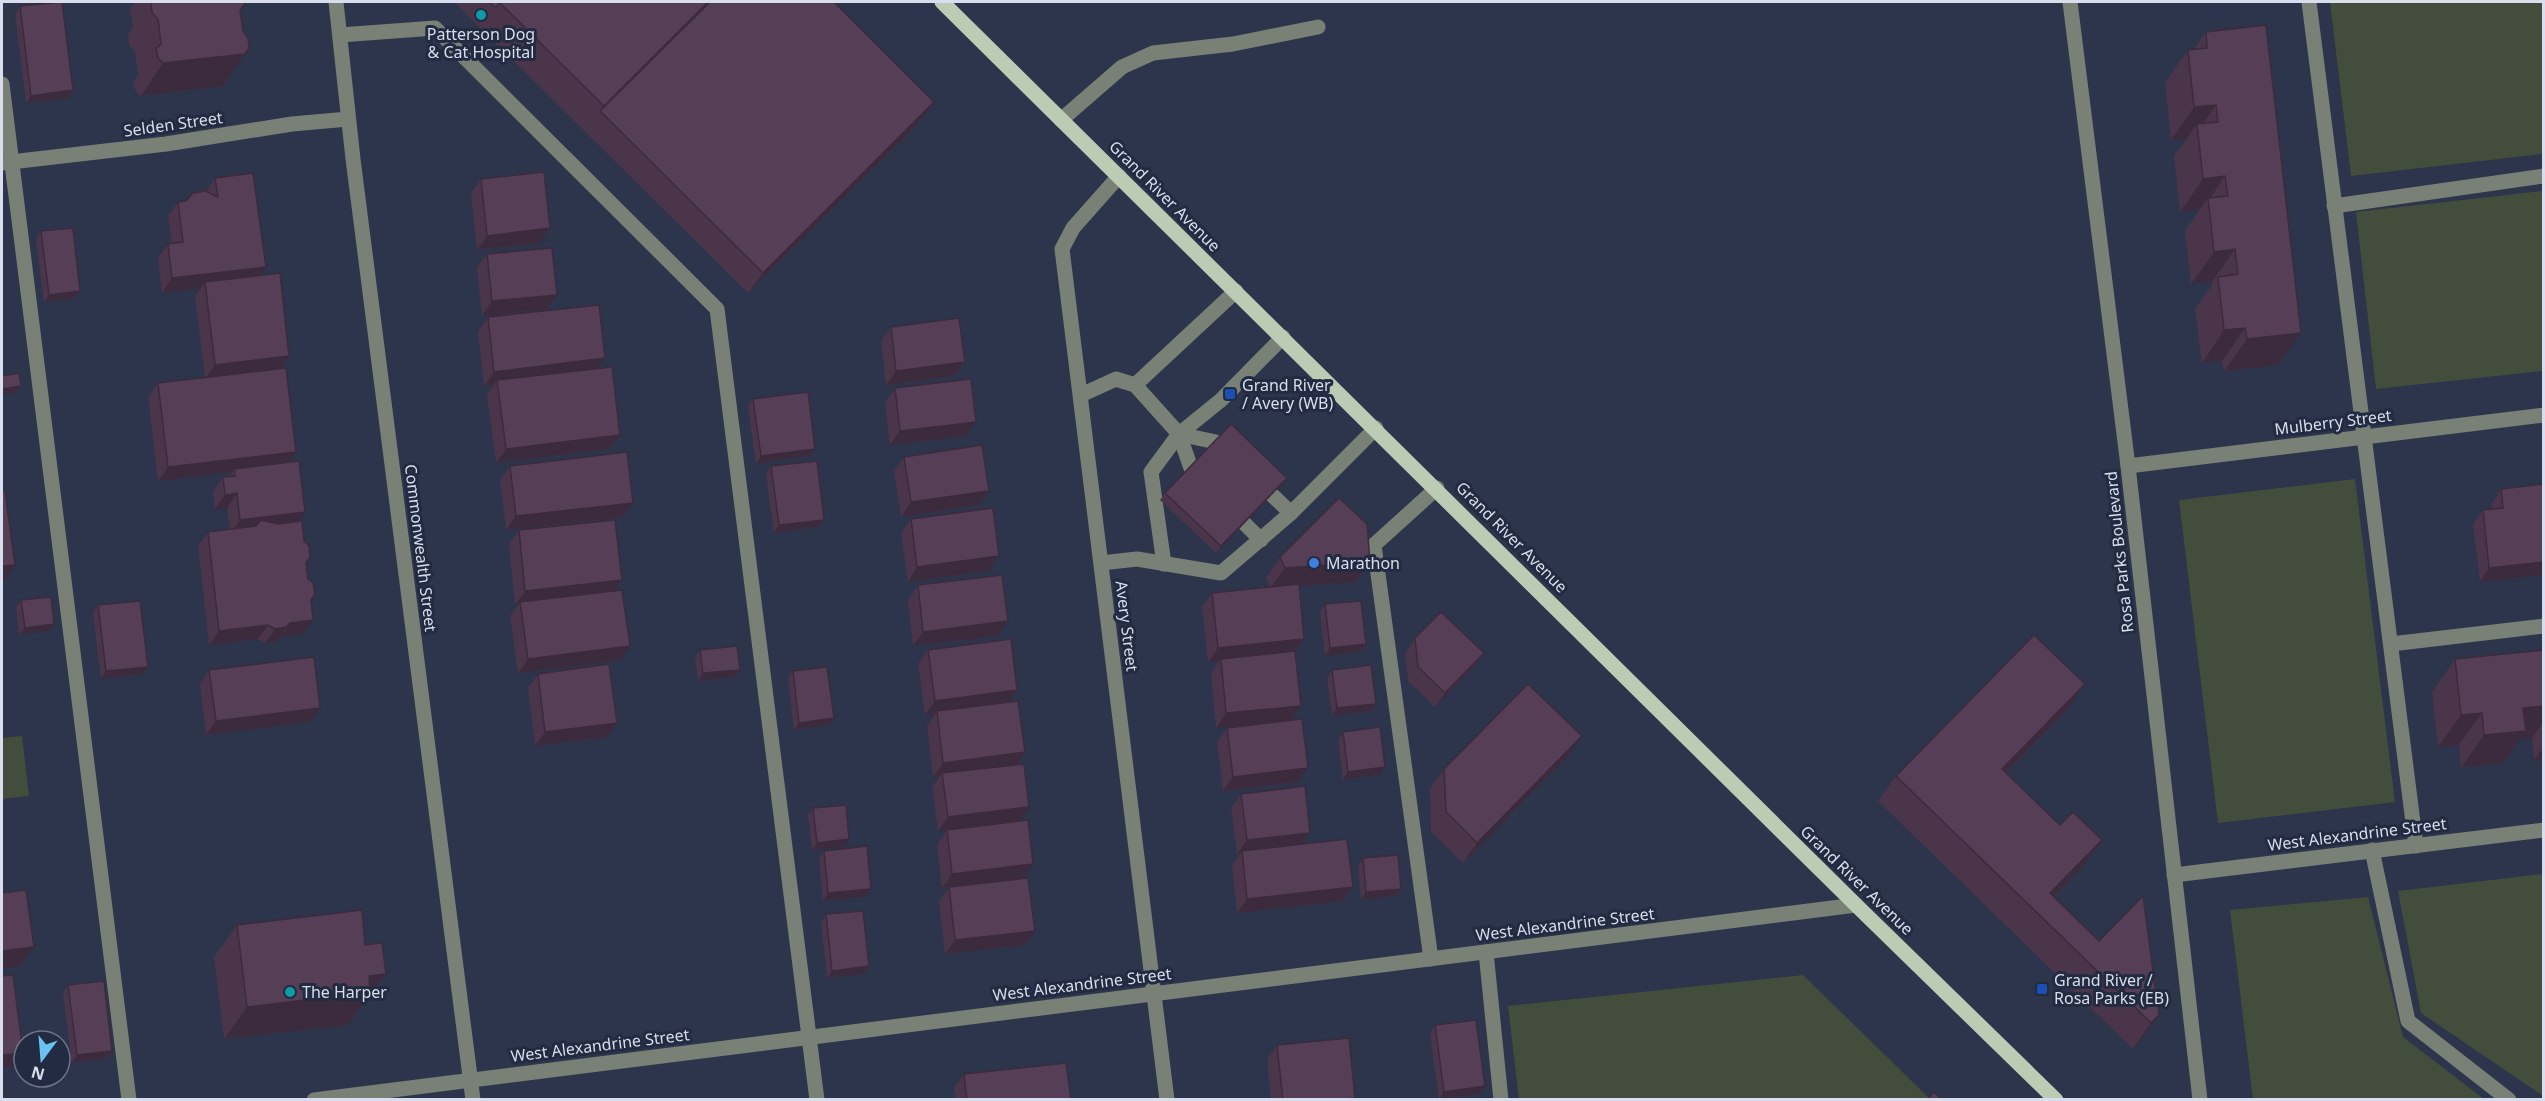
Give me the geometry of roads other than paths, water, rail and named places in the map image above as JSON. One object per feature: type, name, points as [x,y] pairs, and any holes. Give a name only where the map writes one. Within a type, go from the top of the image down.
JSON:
[{"type":"main road","name":"Grand River Avenue","points":[[942,2],[2056,1100]]},
{"type":"street","name":"Commonwealth Street","points":[[336,2],[348,119],[473,1100]]},
{"type":"street","name":"Rosa Parks Boulevard","points":[[2070,2],[2128,466],[2200,1100]]},
{"type":"street","points":[[2309,2],[2416,846]]},
{"type":"street","points":[[1061,120],[1122,67],[1153,53],[1233,44],[1318,27]]},
{"type":"street","points":[[339,34],[435,28],[717,309],[817,1100]]},
{"type":"street","points":[[2,84],[7,162],[129,1100]]},
{"type":"street","name":"Selden Street","points":[[7,162],[166,144],[292,124],[348,119]]},
{"type":"street","name":"Avery Street","points":[[1119,176],[1073,228],[1062,249],[1167,1100]]},
{"type":"street","points":[[2334,206],[2544,176]]},
{"type":"street","points":[[1135,385],[1236,291]]},
{"type":"street","points":[[1164,564],[1151,472],[1179,434],[1221,400],[1283,338]]},
{"type":"street","points":[[1081,395],[1116,379],[1135,385],[1179,434],[1191,468]]},
{"type":"street","name":"Mulberry Street","points":[[2128,466],[2544,415]]},
{"type":"street","points":[[1101,563],[1137,559],[1221,573],[1292,513],[1376,429]]},
{"type":"street","points":[[1179,434],[1216,442]]},
{"type":"street","points":[[1431,959],[1374,545],[1437,488]]},
{"type":"street","points":[[1272,495],[1292,513]]},
{"type":"street","points":[[1244,523],[1260,540]]},
{"type":"street","points":[[2391,644],[2544,626]]},
{"type":"street","name":"West Alexandrine Street","points":[[2174,874],[2544,830]]},
{"type":"street","points":[[2372,850],[2408,1021],[2509,1100]]},
{"type":"street","name":"West Alexandrine Street","points":[[314,1100],[1856,905]]},
{"type":"street","points":[[1486,952],[1501,1100]]},
{"type":"place","name":"Patterson Dog & Cat Hospital","points":[[481,15]]},
{"type":"place","name":"Grand River / Avery (WB)","points":[[1230,394]]},
{"type":"place","name":"Marathon","points":[[1314,563]]},
{"type":"place","name":"Grand River / Rosa Parks (EB)","points":[[2042,989]]},
{"type":"place","name":"The Harper","points":[[290,992]]}]
